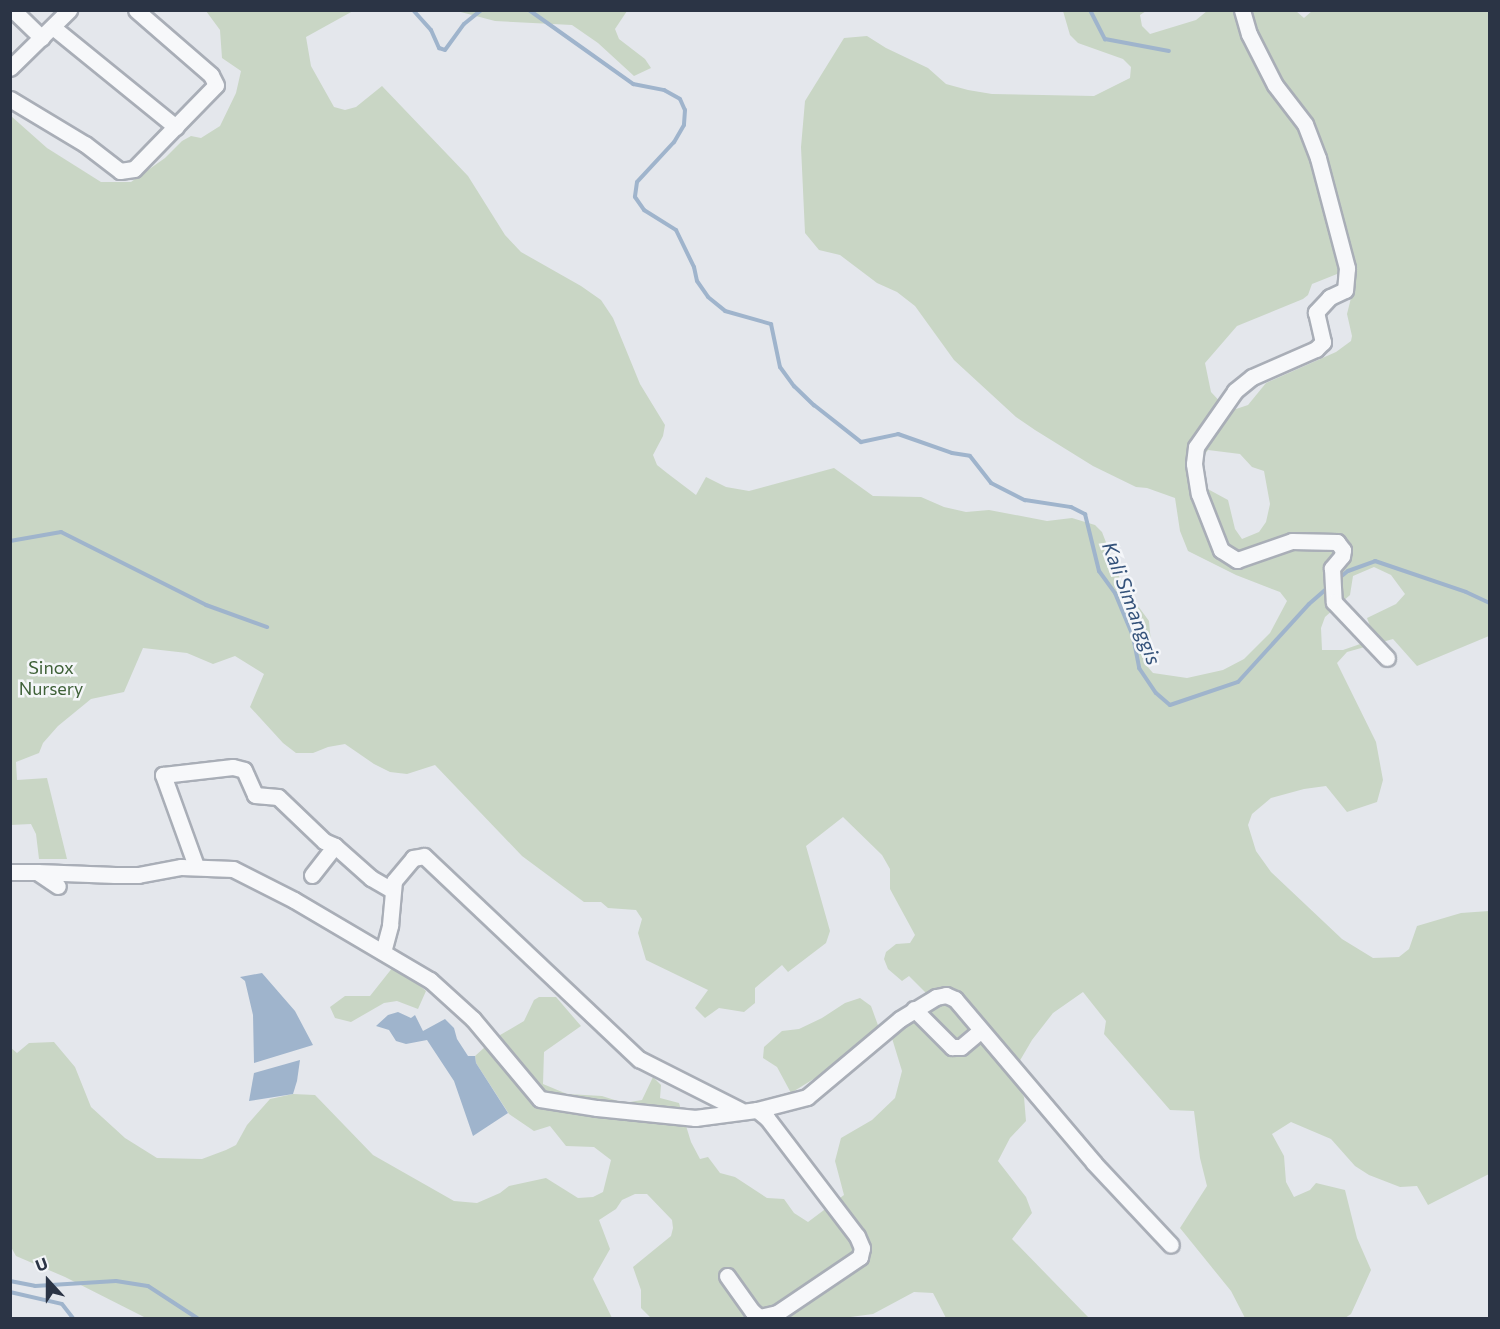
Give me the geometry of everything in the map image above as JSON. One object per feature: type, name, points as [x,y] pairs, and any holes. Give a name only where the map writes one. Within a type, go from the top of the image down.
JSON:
[{"type":"street","points":[[13,10],[42,38]]},
{"type":"street","points":[[10,68],[54,28],[69,10]]},
{"type":"street","points":[[10,99],[85,144],[120,171],[134,169],[216,85],[215,81],[135,10]]},
{"type":"street","points":[[1242,10],[1249,34],[1275,85],[1305,124],[1315,149],[1347,268],[1345,290],[1330,297],[1316,312],[1323,342],[1316,349],[1252,377],[1235,391],[1196,447],[1194,464],[1204,513],[1221,550],[1237,560],[1292,541],[1337,542],[1343,550],[1342,556],[1332,568],[1334,602],[1387,658]]},
{"type":"street","points":[[54,28],[177,127]]},
{"type":"street","points":[[196,866],[163,775],[233,767],[244,770],[255,795],[278,796],[324,841],[335,846],[371,878],[392,890]]},
{"type":"street","points":[[312,875],[335,846]]},
{"type":"street","points":[[383,952],[390,925],[394,881],[412,858],[424,856],[639,1059],[740,1110]]},
{"type":"street","points":[[10,872],[138,875],[196,866],[233,869],[294,900],[409,966],[450,996],[540,1099],[597,1108],[695,1118],[740,1110],[757,1110],[807,1096],[914,1009],[946,995],[955,999],[1094,1163],[1171,1245]]},
{"type":"street","points":[[37,872],[58,886]]},
{"type":"street","points":[[914,1009],[952,1047],[961,1047],[981,1030]]},
{"type":"street","points":[[727,1276],[752,1311],[759,1317],[777,1313],[786,1307],[860,1257],[862,1248],[857,1236],[837,1209],[767,1118],[757,1110]]},
{"type":"green space","name":"Sinox Nursery","points":[[1313,10],[1489,11],[1489,636],[1417,666],[1393,639],[1347,652],[1337,663],[1376,742],[1383,780],[1377,802],[1347,812],[1326,786],[1304,789],[1271,798],[1252,814],[1248,825],[1256,851],[1271,872],[1342,939],[1373,958],[1399,957],[1409,949],[1417,926],[1461,913],[1489,911],[1489,1174],[1428,1205],[1417,1186],[1400,1187],[1369,1175],[1355,1166],[1331,1139],[1291,1122],[1272,1134],[1284,1156],[1286,1182],[1294,1197],[1310,1190],[1316,1183],[1345,1190],[1357,1238],[1371,1270],[1351,1314],[1345,1318],[1245,1318],[1231,1291],[1180,1228],[1207,1186],[1200,1158],[1194,1111],[1170,1110],[1104,1034],[1106,1021],[1083,992],[1053,1013],[1032,1040],[1012,1074],[1024,1097],[1026,1121],[1010,1138],[998,1161],[1026,1197],[1032,1213],[1012,1239],[1089,1318],[946,1318],[933,1293],[914,1292],[873,1314],[843,1318],[651,1318],[641,1308],[641,1290],[633,1267],[671,1236],[673,1228],[672,1220],[647,1194],[635,1194],[622,1200],[616,1209],[599,1220],[610,1249],[593,1279],[612,1318],[146,1318],[65,1277],[16,1256],[11,1247],[10,1047],[17,1053],[29,1043],[54,1042],[75,1067],[91,1107],[125,1138],[157,1158],[202,1159],[226,1150],[236,1145],[247,1125],[270,1099],[293,1094],[315,1095],[373,1155],[454,1201],[477,1203],[500,1193],[509,1186],[546,1178],[578,1198],[593,1197],[603,1192],[611,1160],[594,1147],[566,1146],[550,1126],[534,1131],[509,1114],[476,1063],[475,1056],[495,1038],[524,1021],[534,1000],[539,997],[556,997],[581,1026],[544,1052],[543,1084],[567,1094],[602,1096],[624,1103],[642,1100],[653,1077],[661,1085],[660,1098],[679,1103],[691,1142],[700,1159],[708,1157],[720,1173],[735,1177],[767,1198],[784,1199],[794,1213],[808,1222],[844,1195],[835,1161],[841,1138],[872,1120],[895,1098],[902,1071],[891,1035],[927,994],[909,976],[902,981],[888,969],[884,959],[886,952],[896,944],[910,943],[915,935],[890,889],[890,869],[882,855],[843,817],[806,846],[830,931],[826,943],[788,972],[782,965],[755,988],[755,1003],[744,1012],[719,1008],[705,1018],[695,1008],[708,990],[646,960],[638,933],[642,919],[636,910],[608,908],[601,902],[584,902],[522,856],[435,765],[407,774],[390,772],[345,744],[313,753],[296,753],[283,743],[250,707],[264,674],[235,656],[213,664],[187,653],[143,648],[124,692],[91,699],[58,726],[43,743],[39,753],[16,762],[17,780],[47,778],[67,859],[39,859],[36,834],[31,824],[10,825],[11,116],[47,148],[101,182],[131,182],[165,158],[182,141],[191,136],[201,138],[220,126],[236,93],[241,71],[222,58],[220,30],[206,11],[353,11],[306,37],[311,66],[334,107],[345,110],[356,107],[382,86],[468,176],[505,235],[521,252],[601,300],[613,318],[640,384],[665,425],[663,436],[653,455],[657,465],[667,473],[696,495],[706,477],[726,487],[749,491],[834,468],[873,496],[921,497],[944,507],[966,512],[989,510],[1047,521],[1072,518],[1095,525],[1102,532],[1122,584],[1149,621],[1151,643],[1146,665],[1153,673],[1187,678],[1223,670],[1244,659],[1270,633],[1287,601],[1280,592],[1236,575],[1188,551],[1180,531],[1175,498],[1147,488],[1136,487],[1093,466],[1016,417],[954,360],[915,306],[897,292],[877,283],[840,255],[819,250],[805,233],[801,147],[805,101],[844,38],[867,36],[886,48],[928,68],[946,84],[968,90],[992,94],[1094,96],[1130,78],[1131,67],[1123,59],[1078,43],[1070,35],[1063,11],[1146,11],[1140,15],[1142,26],[1150,34],[1196,20],[1207,11],[1296,11],[1304,18]],"holes":[[[1337,274],[1351,298],[1347,314],[1351,341],[1336,352],[1266,383],[1248,405],[1236,409],[1225,407],[1211,392],[1205,363],[1237,326],[1303,299],[1308,295],[1312,284]],[[1208,450],[1240,454],[1252,467],[1264,471],[1270,504],[1266,522],[1259,532],[1242,539],[1235,529],[1228,500],[1204,487],[1200,461]],[[1374,567],[1391,575],[1405,594],[1396,604],[1367,618],[1370,626],[1363,643],[1343,650],[1322,650],[1321,628],[1325,617],[1350,595],[1353,576]]]},
{"type":"green space","points":[[457,11],[627,11],[615,29],[619,39],[645,59],[651,68],[634,76],[598,43],[572,25],[495,21]]},
{"type":"green space","points":[[393,967],[405,973],[426,991],[418,1009],[397,1001],[384,1003],[351,1022],[335,1018],[330,1007],[345,996],[370,996]]},
{"type":"green space","points":[[860,998],[871,1006],[879,1028],[828,1070],[791,1093],[777,1067],[763,1058],[764,1047],[782,1031],[799,1029],[845,1003]]},
{"type":"water","points":[[262,973],[295,1011],[313,1045],[254,1063],[253,1015],[245,981],[240,977]]},
{"type":"water","points":[[398,1012],[411,1018],[415,1015],[423,1031],[445,1019],[454,1028],[457,1039],[468,1056],[475,1056],[476,1063],[508,1113],[473,1136],[454,1081],[427,1040],[406,1044],[396,1041],[389,1030],[376,1026],[388,1015]]},
{"type":"water","points":[[300,1060],[293,1094],[249,1101],[254,1073]]},
{"type":"waterway","name":"Kali Simanggis","points":[[413,10],[431,30],[439,48],[445,50],[464,24],[481,10]]},
{"type":"waterway","name":"Kali Simanggis","points":[[529,10],[633,84],[664,90],[680,99],[685,110],[684,125],[674,142],[637,182],[635,197],[644,210],[676,230],[694,267],[697,281],[708,297],[725,311],[771,324],[780,367],[794,386],[814,405],[861,442],[898,434],[952,453],[970,456],[991,483],[1025,500],[1071,507],[1085,514],[1099,571],[1115,593],[1133,636],[1139,668],[1156,693],[1170,705],[1238,682],[1309,604],[1330,586]]},
{"type":"waterway","points":[[1090,10],[1105,39],[1169,51]]},
{"type":"waterway","points":[[10,541],[61,532],[206,605],[267,627]]},
{"type":"waterway","name":"Kali Simanggis","points":[[1338,579],[1348,571],[1375,561],[1466,592],[1490,603]]},
{"type":"waterway","points":[[10,1281],[35,1286],[116,1281],[148,1286],[197,1318]]},
{"type":"waterway","points":[[10,1292],[62,1304],[73,1318]]}]
